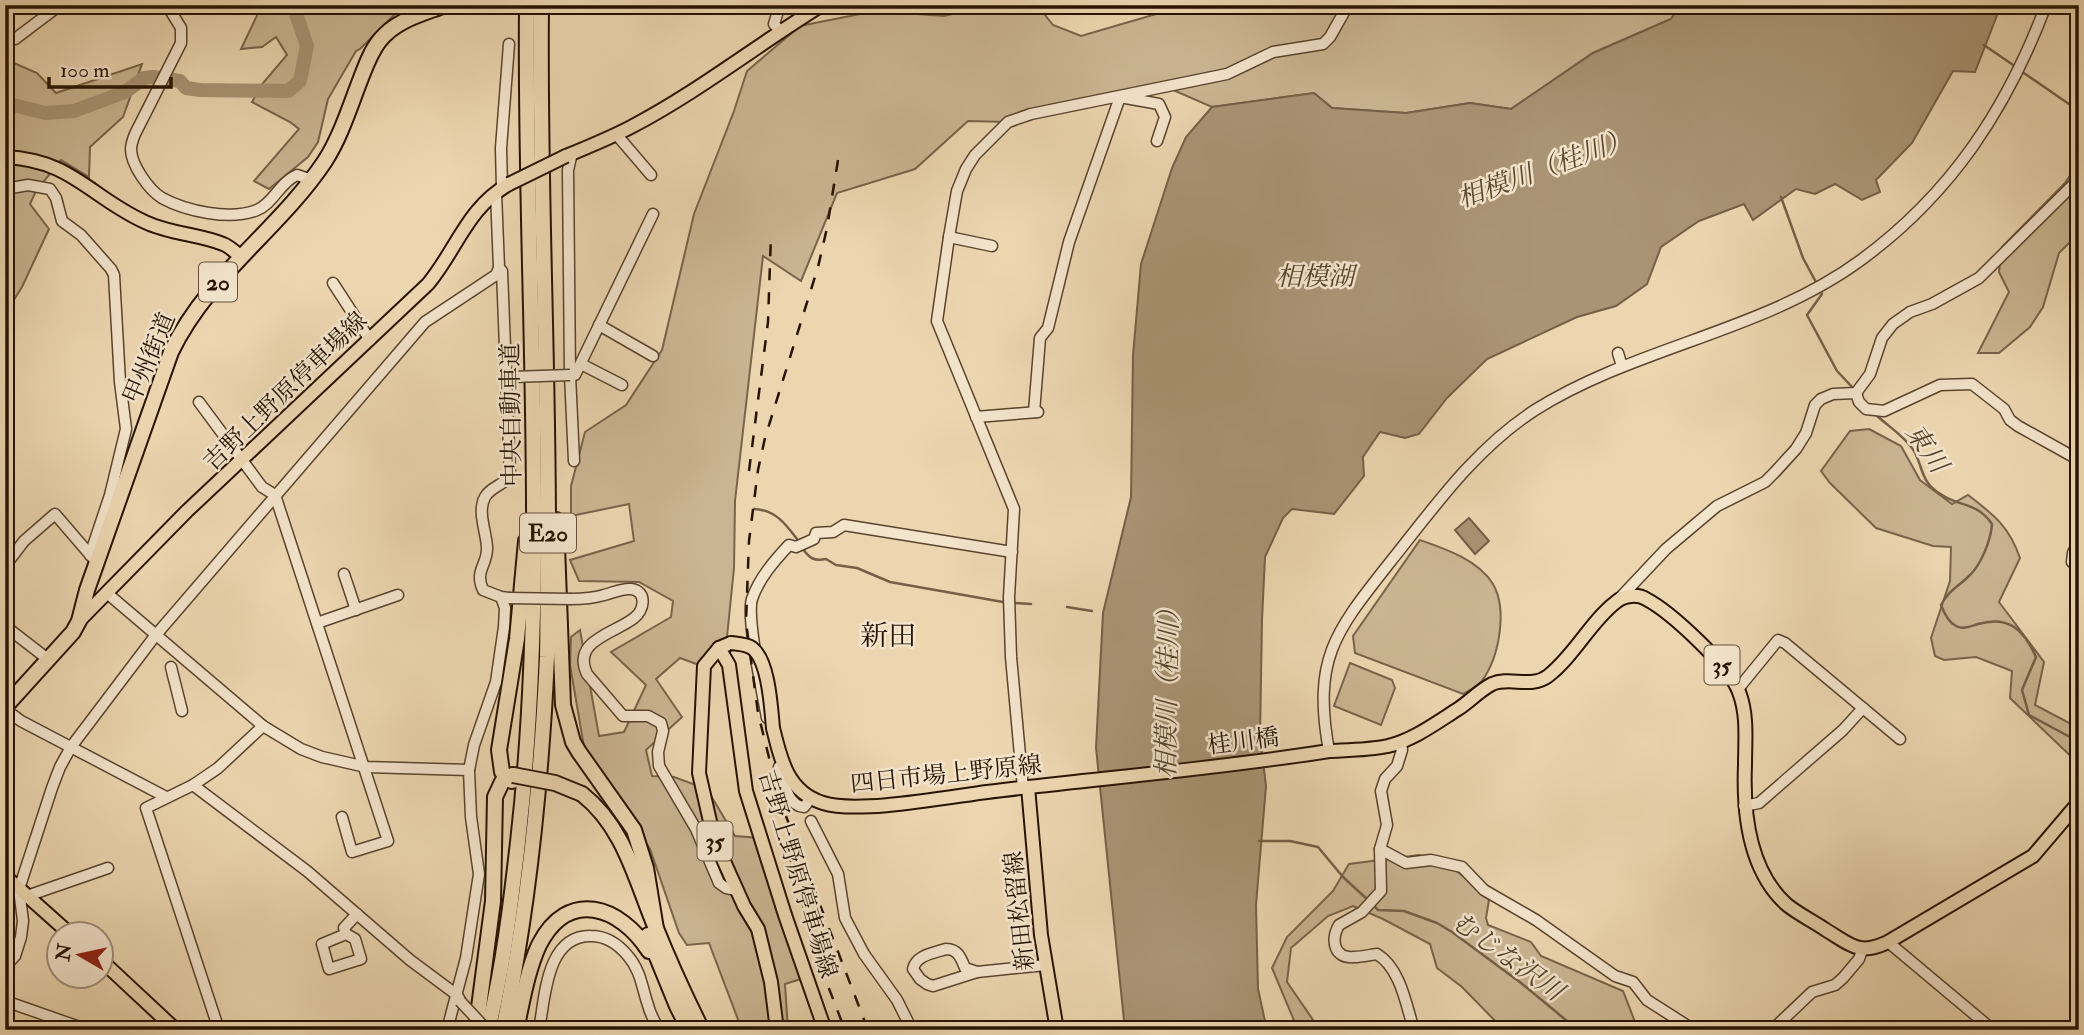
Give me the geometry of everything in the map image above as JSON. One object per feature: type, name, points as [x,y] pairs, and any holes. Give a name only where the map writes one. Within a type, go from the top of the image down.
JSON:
[{"type":"highway","name":"甲州街道","points":[[5,708],[66,642],[79,621],[93,559],[171,352],[189,318],[240,257],[312,180],[339,136],[367,63],[379,41],[397,25],[445,5]]},
{"type":"highway","name":"中央自動車道","points":[[503,1030],[525,912],[547,656],[548,439],[534,34],[527,5]]},
{"type":"highway","name":"中央自動車道","points":[[488,1030],[514,875],[531,714],[536,516],[533,342],[534,34],[541,5]]},
{"type":"highway","points":[[533,342],[523,587],[499,750],[500,766],[510,778],[555,783],[604,814],[620,839],[679,984],[702,1030]]},
{"type":"highway","points":[[548,439],[558,546],[563,705],[579,752],[627,818],[640,844],[656,929]]},
{"type":"highway","points":[[476,1030],[493,901],[495,797],[497,789],[510,778]]},
{"type":"highway","points":[[580,798],[612,838],[662,970],[689,1030]]},
{"type":"highway","points":[[516,1030],[538,948],[553,925],[575,910],[605,912],[623,922],[642,941],[662,970]]},
{"type":"main road","points":[[569,155],[630,128],[740,61],[780,31],[822,5]]},
{"type":"main road","name":"吉野上野原停車場線","points":[[79,621],[187,511],[428,284],[443,266],[469,218],[502,188],[569,155]]},
{"type":"main road","points":[[5,157],[39,161],[57,167],[145,222],[171,232],[224,244],[240,257]]},
{"type":"main road","name":"35","points":[[1617,601],[1635,596],[1651,602],[1714,656],[1738,689],[1745,718],[1744,806],[1752,843],[1776,892],[1791,907],[1862,950]]},
{"type":"main road","points":[[1329,751],[1387,746],[1401,742],[1469,702],[1490,685],[1499,682],[1539,682],[1548,676],[1617,601]]},
{"type":"main road","points":[[725,646],[747,645],[755,650],[761,660],[774,729],[788,775],[800,790],[811,798]]},
{"type":"main road","name":"吉野上野原停車場線","points":[[725,646],[746,791],[825,1030]]},
{"type":"main road","name":"35","points":[[725,646],[704,666],[699,773],[714,839],[758,929],[764,948],[777,1030]]},
{"type":"main road","name":"桂川橋","points":[[1060,783],[1329,751]]},
{"type":"main road","name":"四日市場上野原線","points":[[811,798],[846,807],[1060,783]]},
{"type":"main road","name":"新田松留線","points":[[1026,788],[1041,935],[1057,1030]]},
{"type":"main road","points":[[1862,950],[1874,949],[1888,942],[2033,856],[2079,802]]},
{"type":"main road","points":[[5,876],[55,920]]},
{"type":"main road","points":[[116,974],[176,1030]]},
{"type":"street","points":[[5,34],[15,39],[60,5]]},
{"type":"street","points":[[167,5],[181,28],[181,43],[135,134],[131,148],[137,168],[147,183],[161,197],[192,209],[223,214],[261,208],[290,178],[297,175],[312,180]]},
{"type":"street","points":[[780,5],[774,24],[780,31]]},
{"type":"street","points":[[1026,788],[1011,657],[1009,597],[1014,509],[937,321],[957,191],[965,169],[1008,122],[1031,114],[1227,74],[1273,52],[1323,44],[1337,27],[1348,5]]},
{"type":"street","points":[[1329,751],[1322,701],[1324,677],[1334,643],[1360,601],[1460,474],[1509,429],[1568,391],[1786,303],[1843,271],[1889,238],[1936,194],[1981,137],[2018,73],[2046,5]]},
{"type":"street","points":[[5,967],[15,956],[21,937],[23,893],[56,777],[71,747],[155,636],[425,323],[496,275],[499,268],[501,148],[509,44]]},
{"type":"street","points":[[1120,97],[1159,104],[1165,117],[1157,141]]},
{"type":"street","points":[[976,416],[1036,412],[1040,338],[1048,328],[1069,242],[1120,97]]},
{"type":"street","points":[[616,134],[651,175]]},
{"type":"street","points":[[569,155],[570,375],[574,461]]},
{"type":"street","points":[[1856,393],[1870,374],[1882,338],[1893,324],[1910,312],[1932,304],[1979,278],[2079,179]]},
{"type":"street","points":[[5,189],[28,185],[50,189],[56,198],[62,222],[81,235],[111,269],[116,285],[120,382],[126,429],[93,559]]},
{"type":"street","points":[[510,377],[575,375],[653,214]]},
{"type":"street","points":[[949,237],[992,246]]},
{"type":"street","points":[[499,268],[502,271],[510,377],[510,475],[506,482],[490,491],[482,504],[488,550],[479,572],[483,590],[505,598],[571,599],[602,596],[631,589],[638,591],[642,597],[640,612],[633,620],[597,638],[584,658],[584,667],[623,716],[648,716],[661,723],[663,731],[658,752],[659,766],[696,829],[719,883],[726,888],[737,890]]},
{"type":"street","points":[[333,283],[370,340]]},
{"type":"street","points":[[600,325],[653,356]]},
{"type":"street","points":[[581,364],[622,386]]},
{"type":"street","points":[[1856,393],[1859,402],[1866,409],[1884,411],[1940,385],[1972,384],[2004,409],[2018,426],[2079,460]]},
{"type":"street","points":[[1617,601],[1666,549],[1717,506],[1765,482],[1796,449],[1806,433],[1815,405],[1821,399],[1833,394],[1856,393]]},
{"type":"street","points":[[199,402],[262,487],[275,495],[388,841],[352,852],[342,817]]},
{"type":"street","points":[[5,566],[24,541],[55,514],[93,559]]},
{"type":"street","points":[[811,798],[804,807],[798,807],[791,801],[773,748],[763,698],[753,634],[751,600],[770,565],[789,545],[796,547],[814,539],[816,533],[834,532],[844,525],[1012,552]]},
{"type":"street","points":[[2079,540],[2072,562],[2079,568]]},
{"type":"street","points":[[344,574],[356,610]]},
{"type":"street","points":[[108,594],[263,726],[301,749],[322,757],[366,767],[469,770]]},
{"type":"street","points":[[317,622],[398,595]]},
{"type":"street","points":[[447,1030],[459,998],[479,874],[471,817],[469,770],[474,745],[496,682],[505,598]]},
{"type":"street","points":[[5,626],[49,660]]},
{"type":"street","points":[[1738,689],[1778,639],[1900,739]]},
{"type":"street","points":[[171,667],[182,711]]},
{"type":"street","points":[[5,708],[21,721],[166,797]]},
{"type":"street","points":[[1744,806],[1759,803],[1843,730],[1863,708]]},
{"type":"street","points":[[219,1030],[146,808],[192,785],[218,768],[263,726]]},
{"type":"street","points":[[1401,742],[1402,750],[1397,766],[1385,779],[1381,791],[1387,825],[1380,849],[1381,891],[1362,912],[1339,925],[1333,941],[1335,950],[1351,958],[1377,954],[1385,959],[1394,970],[1414,1030]]},
{"type":"street","points":[[192,785],[307,872],[459,998],[488,1030]]},
{"type":"street","points":[[811,821],[838,874],[845,918],[864,954],[897,1000],[912,1030]]},
{"type":"street","points":[[1380,849],[1406,863],[1431,860],[1462,867],[1484,890],[1536,920],[1615,976],[1633,982],[1647,1000],[1694,1030]]},
{"type":"street","points":[[5,894],[23,893],[108,868]]},
{"type":"street","points":[[346,934],[344,928],[357,914]]},
{"type":"street","points":[[539,1030],[555,957],[563,948],[584,936],[608,940],[629,957],[640,974],[648,1008],[659,1030]]},
{"type":"street","points":[[1888,942],[1993,1030]]},
{"type":"street","points":[[977,972],[965,968],[958,953],[952,949],[918,959],[913,969],[920,979],[933,986],[977,972],[1046,965]]},
{"type":"street","points":[[1772,1030],[1812,992],[1835,985],[1843,978],[1859,959],[1862,950]]},
{"type":"street","points":[[5,1001],[88,1030]]},
{"type":"shaded area","points":[[262,5],[396,5],[394,15],[356,51],[328,99],[318,142],[308,157],[269,189],[254,181],[299,129],[252,102],[263,83],[287,55],[276,37],[262,47],[241,49]]},
{"type":"shaded area","points":[[992,5],[1037,5],[1053,25],[1081,36],[1187,5],[1681,5],[1671,19],[1593,53],[1511,109],[1470,103],[1406,113],[1332,108],[1314,93],[1212,107],[1164,86],[1008,122],[968,121],[915,169],[837,193],[801,281],[763,256],[735,501],[734,568],[727,637],[713,645],[699,665],[680,658],[656,679],[682,717],[646,750],[652,776],[674,777],[707,789],[735,836],[761,838],[807,977],[785,984],[788,1030],[742,1030],[709,943],[687,945],[679,933],[650,849],[584,747],[570,665],[571,637],[580,630],[599,736],[624,732],[646,685],[611,652],[671,617],[673,601],[639,582],[579,581],[570,560],[634,541],[629,504],[571,516],[571,486],[585,432],[626,405],[662,350],[694,214],[747,71],[800,26],[875,11],[944,16]]},
{"type":"shaded area","points":[[5,59],[37,73],[56,93],[142,64],[123,117],[90,147],[89,177],[61,160],[36,191],[30,204],[49,229],[22,287],[5,314]]},
{"type":"shaded area","points":[[2079,162],[2079,186],[2075,191],[2079,206],[2079,233],[2059,253],[2043,307],[2030,327],[1999,353],[1978,353],[2009,292],[1999,272],[2002,247],[2065,183]]},
{"type":"shaded area","points":[[1869,429],[1901,446],[1920,480],[1952,504],[1968,495],[2006,529],[2020,558],[1999,602],[2044,662],[2035,705],[2079,728],[2079,764],[2010,698],[2012,671],[1976,657],[1944,660],[1935,656],[1931,638],[1950,581],[1951,547],[1933,546],[1876,528],[1821,471],[1850,431]]},
{"type":"shaded area","points":[[1420,540],[1451,552],[1479,568],[1493,584],[1498,595],[1501,620],[1493,661],[1481,682],[1463,694],[1355,653],[1353,636]]},
{"type":"shaded area","points":[[1350,663],[1392,680],[1395,688],[1381,725],[1334,706]]},
{"type":"shaded area","points":[[1419,855],[1449,866],[1489,900],[1486,918],[1488,925],[1531,942],[1541,956],[1623,991],[1637,1027],[1642,1030],[1504,1030],[1462,987],[1437,968],[1430,944],[1353,906],[1328,916],[1291,948],[1287,982],[1320,1030],[1298,1030],[1272,968],[1287,937],[1333,891],[1349,864]]},
{"type":"water","name":"相模湖","points":[[1681,5],[2001,5],[1975,72],[1953,71],[1912,143],[1876,180],[1880,192],[1862,200],[1835,184],[1815,194],[1796,189],[1753,220],[1744,204],[1699,221],[1661,247],[1647,284],[1616,306],[1577,317],[1487,359],[1447,398],[1419,434],[1405,438],[1380,432],[1363,457],[1364,476],[1334,514],[1292,509],[1283,518],[1265,557],[1262,620],[1260,737],[1266,786],[1256,905],[1258,989],[1267,1030],[1125,1030],[1096,748],[1103,613],[1131,497],[1133,355],[1141,264],[1172,168],[1186,137],[1212,107],[1314,93],[1332,108],[1406,113],[1470,103],[1511,109],[1593,53],[1671,19]]},
{"type":"water","points":[[1469,518],[1489,541],[1475,554],[1455,530]]},
{"type":"waterway","points":[[5,103],[45,113],[74,111],[125,92],[144,78],[153,77],[180,81],[186,88],[200,90],[288,91],[300,81],[307,46],[293,5]]},
{"type":"waterway","points":[[1984,45],[2016,67]]},
{"type":"waterway","points":[[2021,71],[2079,111]]},
{"type":"waterway","name":"東川","points":[[1781,197],[1803,258],[1817,284]]},
{"type":"waterway","name":"東川","points":[[1820,290],[1822,294],[1807,315],[1837,371],[1854,389]]},
{"type":"waterway","name":"東川","points":[[1874,413],[1914,451],[1926,480],[1935,490],[1980,512],[1992,524],[1978,565],[1950,592],[1941,605],[1947,617],[1959,627],[1998,622],[2007,623],[2021,632],[2036,657],[2022,690],[2029,715],[2070,737],[2079,745]]},
{"type":"waterway","points":[[754,509],[774,515],[797,539]]},
{"type":"waterway","points":[[803,549],[818,560],[826,559],[836,565],[857,568],[890,582],[1003,602]]},
{"type":"waterway","points":[[1015,603],[1031,604]]},
{"type":"waterway","points":[[1067,607],[1092,611]]},
{"type":"waterway","name":"むじな沢川","points":[[1259,841],[1290,841],[1318,847],[1343,877],[1368,900]]},
{"type":"waterway","name":"むじな沢川","points":[[1373,905],[1378,910],[1404,911],[1437,923],[1452,932],[1521,983],[1578,1030]]},
{"type":"tunnel","points":[[1621,363],[1626,377]]},
{"type":"railway","points":[[838,160],[818,267],[765,438],[758,470],[749,541],[746,622],[758,713],[779,798],[868,1030]]},
{"type":"railway","points":[[749,471],[768,322],[771,234]]},
{"type":"railway","points":[[788,850],[818,960],[845,1030]]},
{"type":"district","name":"新田","points":[[888,635]]},
{"type":"water label","name":"相模川（桂川）","points":[[1544,168]]},
{"type":"water label","name":"相模川（桂川）","points":[[1167,687]]}]
